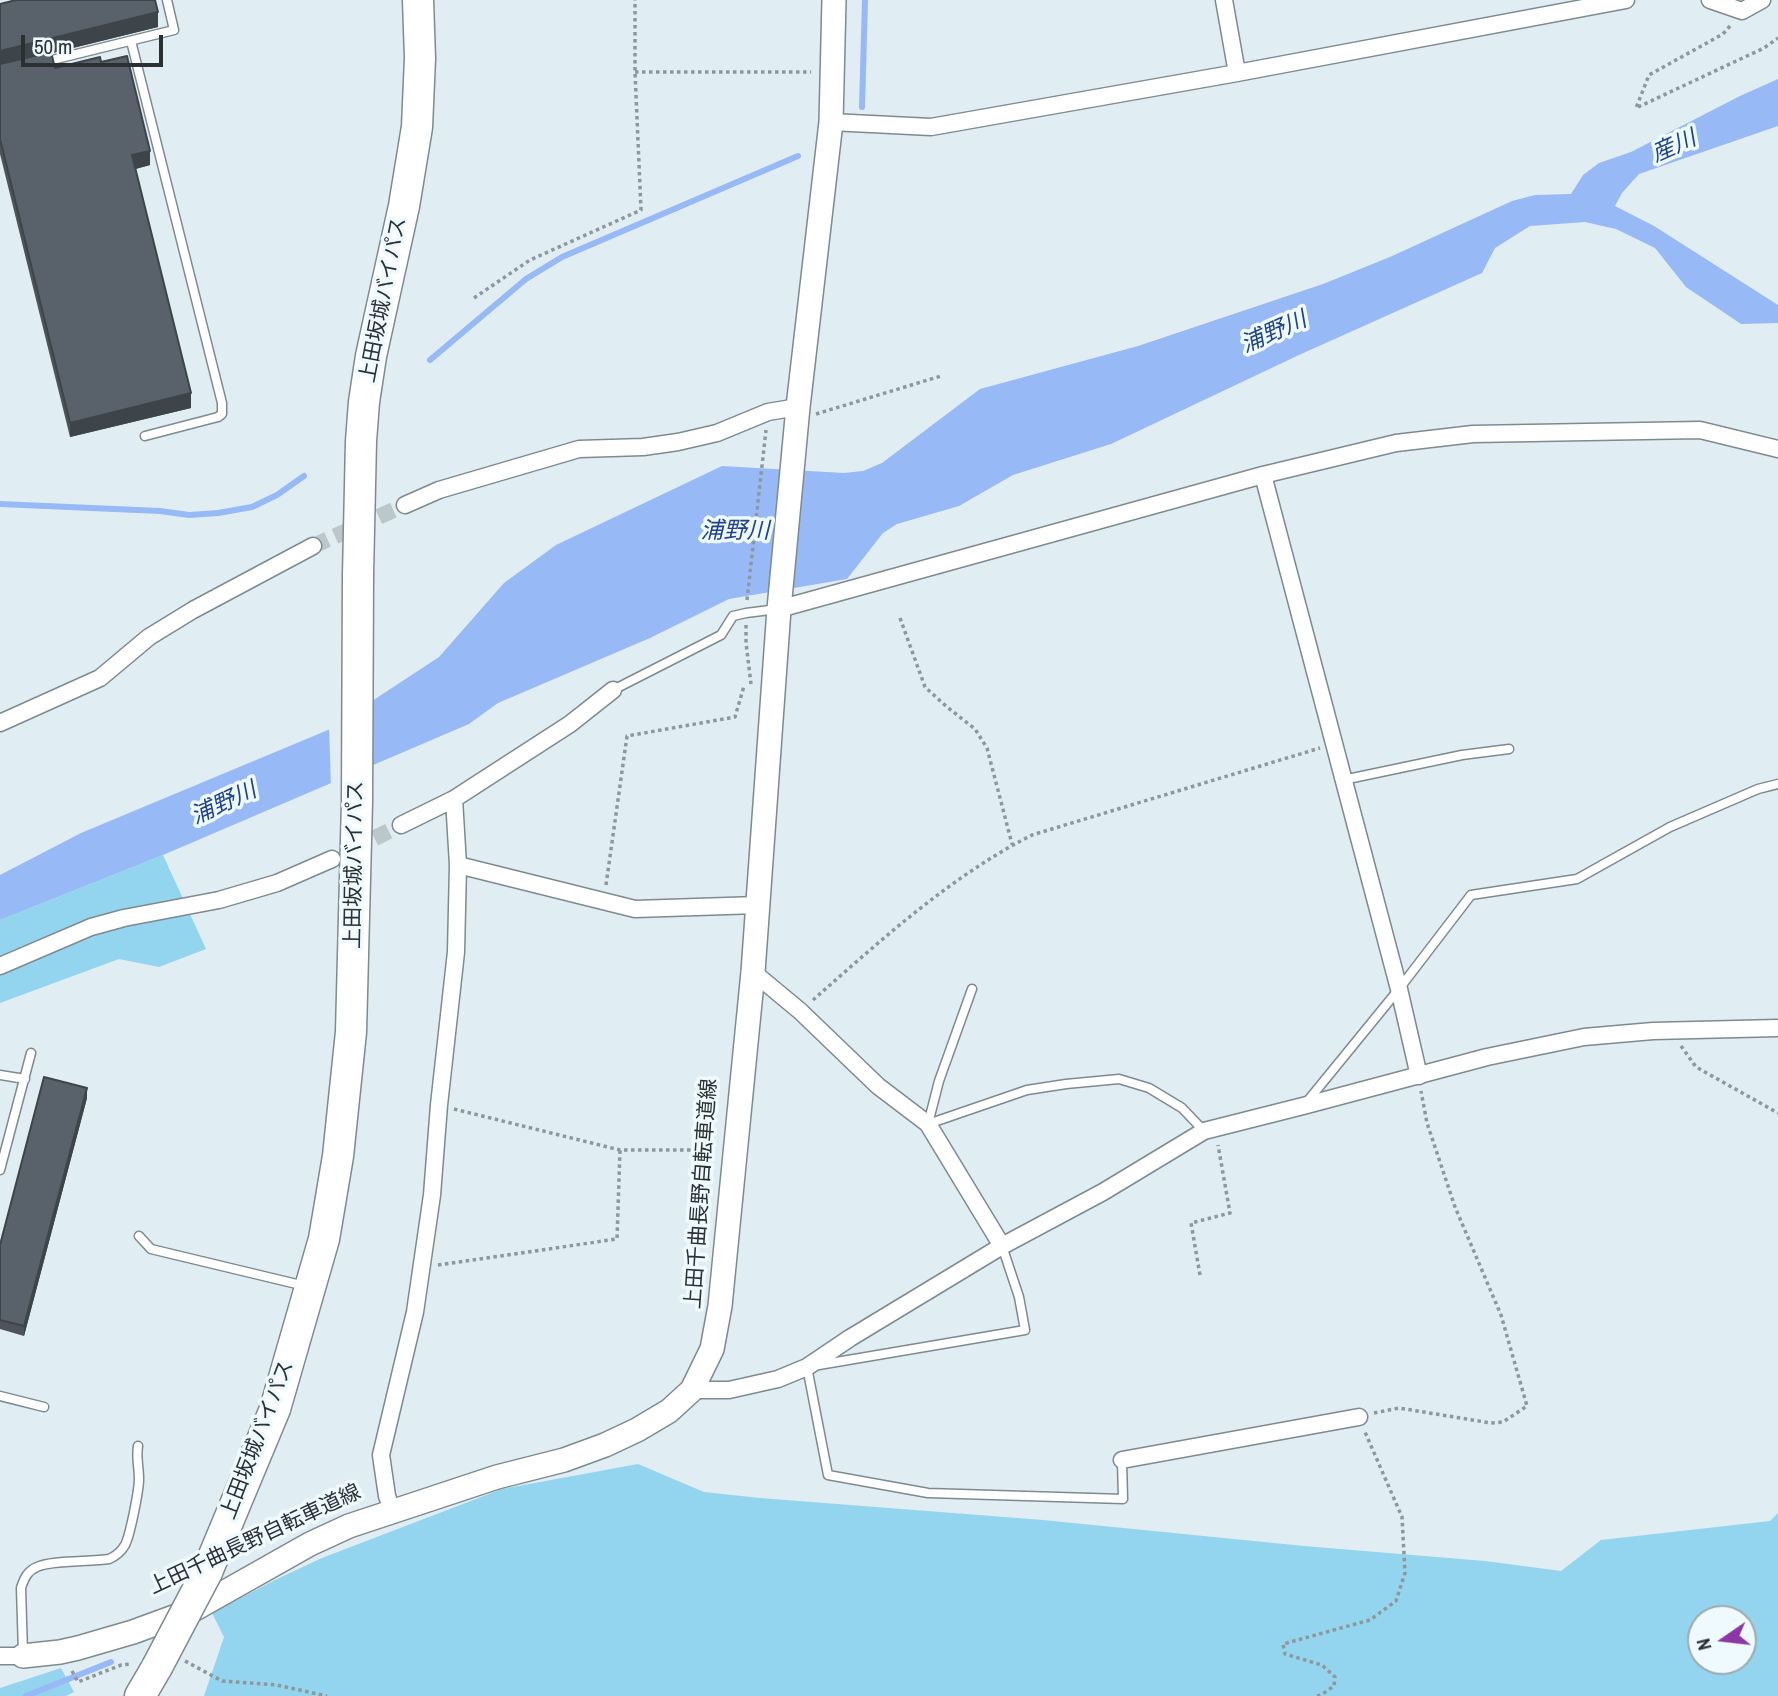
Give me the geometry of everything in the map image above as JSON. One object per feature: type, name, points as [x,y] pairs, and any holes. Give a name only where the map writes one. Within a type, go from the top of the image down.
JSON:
[{"type":"highway","name":"上田坂城バイパス","points":[[139,1696],[207,1572],[275,1409],[324,1239],[338,1156],[351,1032],[357,802],[360,454],[364,402],[372,356],[404,206],[417,127],[420,58],[418,0]]},
{"type":"street","points":[[11,1656],[60,1652],[122,1635],[193,1610],[267,1567],[349,1526],[392,1510],[497,1477],[564,1460],[605,1445],[669,1411],[692,1390],[704,1369],[712,1349],[718,1317],[753,972],[779,603],[831,122],[834,0]]},
{"type":"street","points":[[1224,0],[1237,73]]},
{"type":"street","points":[[831,122],[931,127],[1626,0]]},
{"type":"street","points":[[1710,0],[1742,11],[1762,0]]},
{"type":"street","points":[[405,505],[439,491],[579,449],[643,447],[678,442],[717,433],[768,412],[797,420]]},
{"type":"street","points":[[779,603],[1263,475],[1396,443],[1473,434],[1700,430],[1778,449]]},
{"type":"street","points":[[1263,475],[1399,989],[1419,1076]]},
{"type":"street","points":[[0,723],[100,678],[149,637],[193,610],[313,546]]},
{"type":"street","points":[[401,825],[454,799],[570,724],[613,690]]},
{"type":"street","points":[[392,1510],[387,1496],[381,1455],[415,1312],[432,1195],[456,952],[458,865],[454,799]]},
{"type":"street","points":[[0,966],[91,927],[219,900],[276,883],[332,859]]},
{"type":"street","points":[[458,865],[635,909],[758,905]]},
{"type":"street","points":[[753,972],[800,1011],[878,1086],[928,1124],[1002,1246]]},
{"type":"street","points":[[692,1390],[729,1390],[778,1379],[807,1367],[861,1331],[1002,1246],[1103,1192],[1210,1129],[1487,1057],[1584,1037],[1670,1030],[1778,1028]]},
{"type":"street","points":[[1122,1460],[1359,1417]]},
{"type":"lane","points":[[39,63],[174,30],[167,0]]},
{"type":"lane","points":[[131,41],[222,403],[222,414],[218,417],[145,436]]},
{"type":"lane","points":[[613,690],[721,635],[733,616],[746,609],[779,603]]},
{"type":"lane","points":[[1343,781],[1462,755],[1508,749]]},
{"type":"lane","points":[[1303,1106],[1399,989],[1471,895],[1577,879],[1670,827],[1758,789],[1778,784]]},
{"type":"lane","points":[[928,1124],[939,1081],[972,989]]},
{"type":"lane","points":[[0,1170],[31,1053]]},
{"type":"lane","points":[[0,1075],[25,1079]]},
{"type":"lane","points":[[928,1124],[1027,1090],[1119,1079],[1149,1088],[1210,1129]]},
{"type":"lane","points":[[139,1237],[151,1249],[311,1287]]},
{"type":"lane","points":[[1002,1246],[1019,1297],[1025,1330],[807,1367],[828,1475],[928,1493],[1123,1499],[1122,1460]]},
{"type":"lane","points":[[0,1396],[44,1408]]},
{"type":"lane","points":[[11,1656],[21,1588],[24,1579],[36,1567],[108,1559],[117,1555],[124,1547],[139,1481],[136,1459],[138,1446]]},
{"type":"path","points":[[474,298],[530,260],[641,210],[635,0]]},
{"type":"path","points":[[1742,11],[1723,34],[1649,75],[1636,107],[1764,48],[1778,38]]},
{"type":"path","points":[[635,72],[832,72]]},
{"type":"path","points":[[797,420],[941,376]]},
{"type":"path","points":[[753,695],[746,643],[746,609],[765,440]]},
{"type":"path","points":[[900,618],[925,687],[975,729],[987,748],[1013,845]]},
{"type":"path","points":[[603,901],[627,736],[735,717],[744,686]]},
{"type":"path","points":[[800,1011],[973,869],[1032,835],[1334,744]]},
{"type":"path","points":[[1670,1030],[1696,1067],[1778,1113]]},
{"type":"path","points":[[1317,1696],[1334,1686],[1335,1676],[1321,1665],[1285,1654],[1283,1644],[1370,1620],[1396,1601],[1405,1573],[1402,1517],[1359,1417],[1399,1408],[1491,1423],[1503,1422],[1527,1406],[1501,1315],[1455,1207],[1427,1123],[1419,1076]]},
{"type":"path","points":[[439,1105],[620,1150],[736,1149]]},
{"type":"path","points":[[1200,1275],[1191,1223],[1230,1213],[1210,1129]]},
{"type":"path","points":[[422,1267],[617,1239],[620,1150]]},
{"type":"path","points":[[60,1652],[78,1682],[121,1665],[184,1661],[222,1681],[277,1685],[327,1696]]},
{"type":"shaded area","points":[[163,855],[206,949],[159,967],[119,959],[0,1003],[0,920]]},
{"type":"shaded area","points":[[638,1464],[704,1492],[1043,1520],[1485,1561],[1561,1571],[1601,1540],[1770,1521],[1778,1513],[1778,1696],[204,1696],[224,1637],[212,1613],[322,1558],[502,1489]]},
{"type":"shaded area","points":[[61,1668],[74,1692],[66,1696],[0,1696],[0,1688]]},
{"type":"water","name":"浦野川","points":[[1778,79],[1778,126],[1639,174],[1622,193],[1615,206],[1654,226],[1778,305],[1778,323],[1741,324],[1686,287],[1655,248],[1616,229],[1585,222],[1530,226],[1495,248],[1482,273],[1299,355],[1111,444],[1013,475],[959,506],[897,524],[883,533],[847,579],[729,599],[650,638],[498,703],[469,724],[163,855],[0,920],[0,875],[81,833],[328,730],[439,657],[504,583],[556,545],[722,466],[844,473],[863,471],[882,463],[980,389],[1138,346],[1323,284],[1390,257],[1512,201],[1535,195],[1571,194],[1583,175],[1599,163],[1631,152]]},
{"type":"pier","points":[[371,697],[371,770],[331,787],[329,725]]},
{"type":"building","points":[[16,0],[155,0],[158,12],[0,51],[0,4]]},
{"type":"building","points":[[51,52],[55,68],[100,57],[101,62],[127,56],[150,151],[132,155],[191,393],[70,423],[0,139],[0,64]]},
{"type":"building","points":[[44,1077],[87,1088],[24,1326],[0,1320],[0,1245]]},
{"type":"waterway","points":[[862,107],[865,0]]},
{"type":"waterway","points":[[430,360],[526,279],[562,257],[798,156]]},
{"type":"waterway","points":[[0,504],[160,511],[189,515],[218,513],[252,507],[277,495],[304,476]]},
{"type":"waterway","points":[[26,1696],[111,1662]]},
{"type":"tunnel","points":[[313,546],[405,505]]},
{"type":"tunnel","points":[[353,849],[401,825]]},
{"type":"water label","name":"産川","points":[[1674,147]]}]
